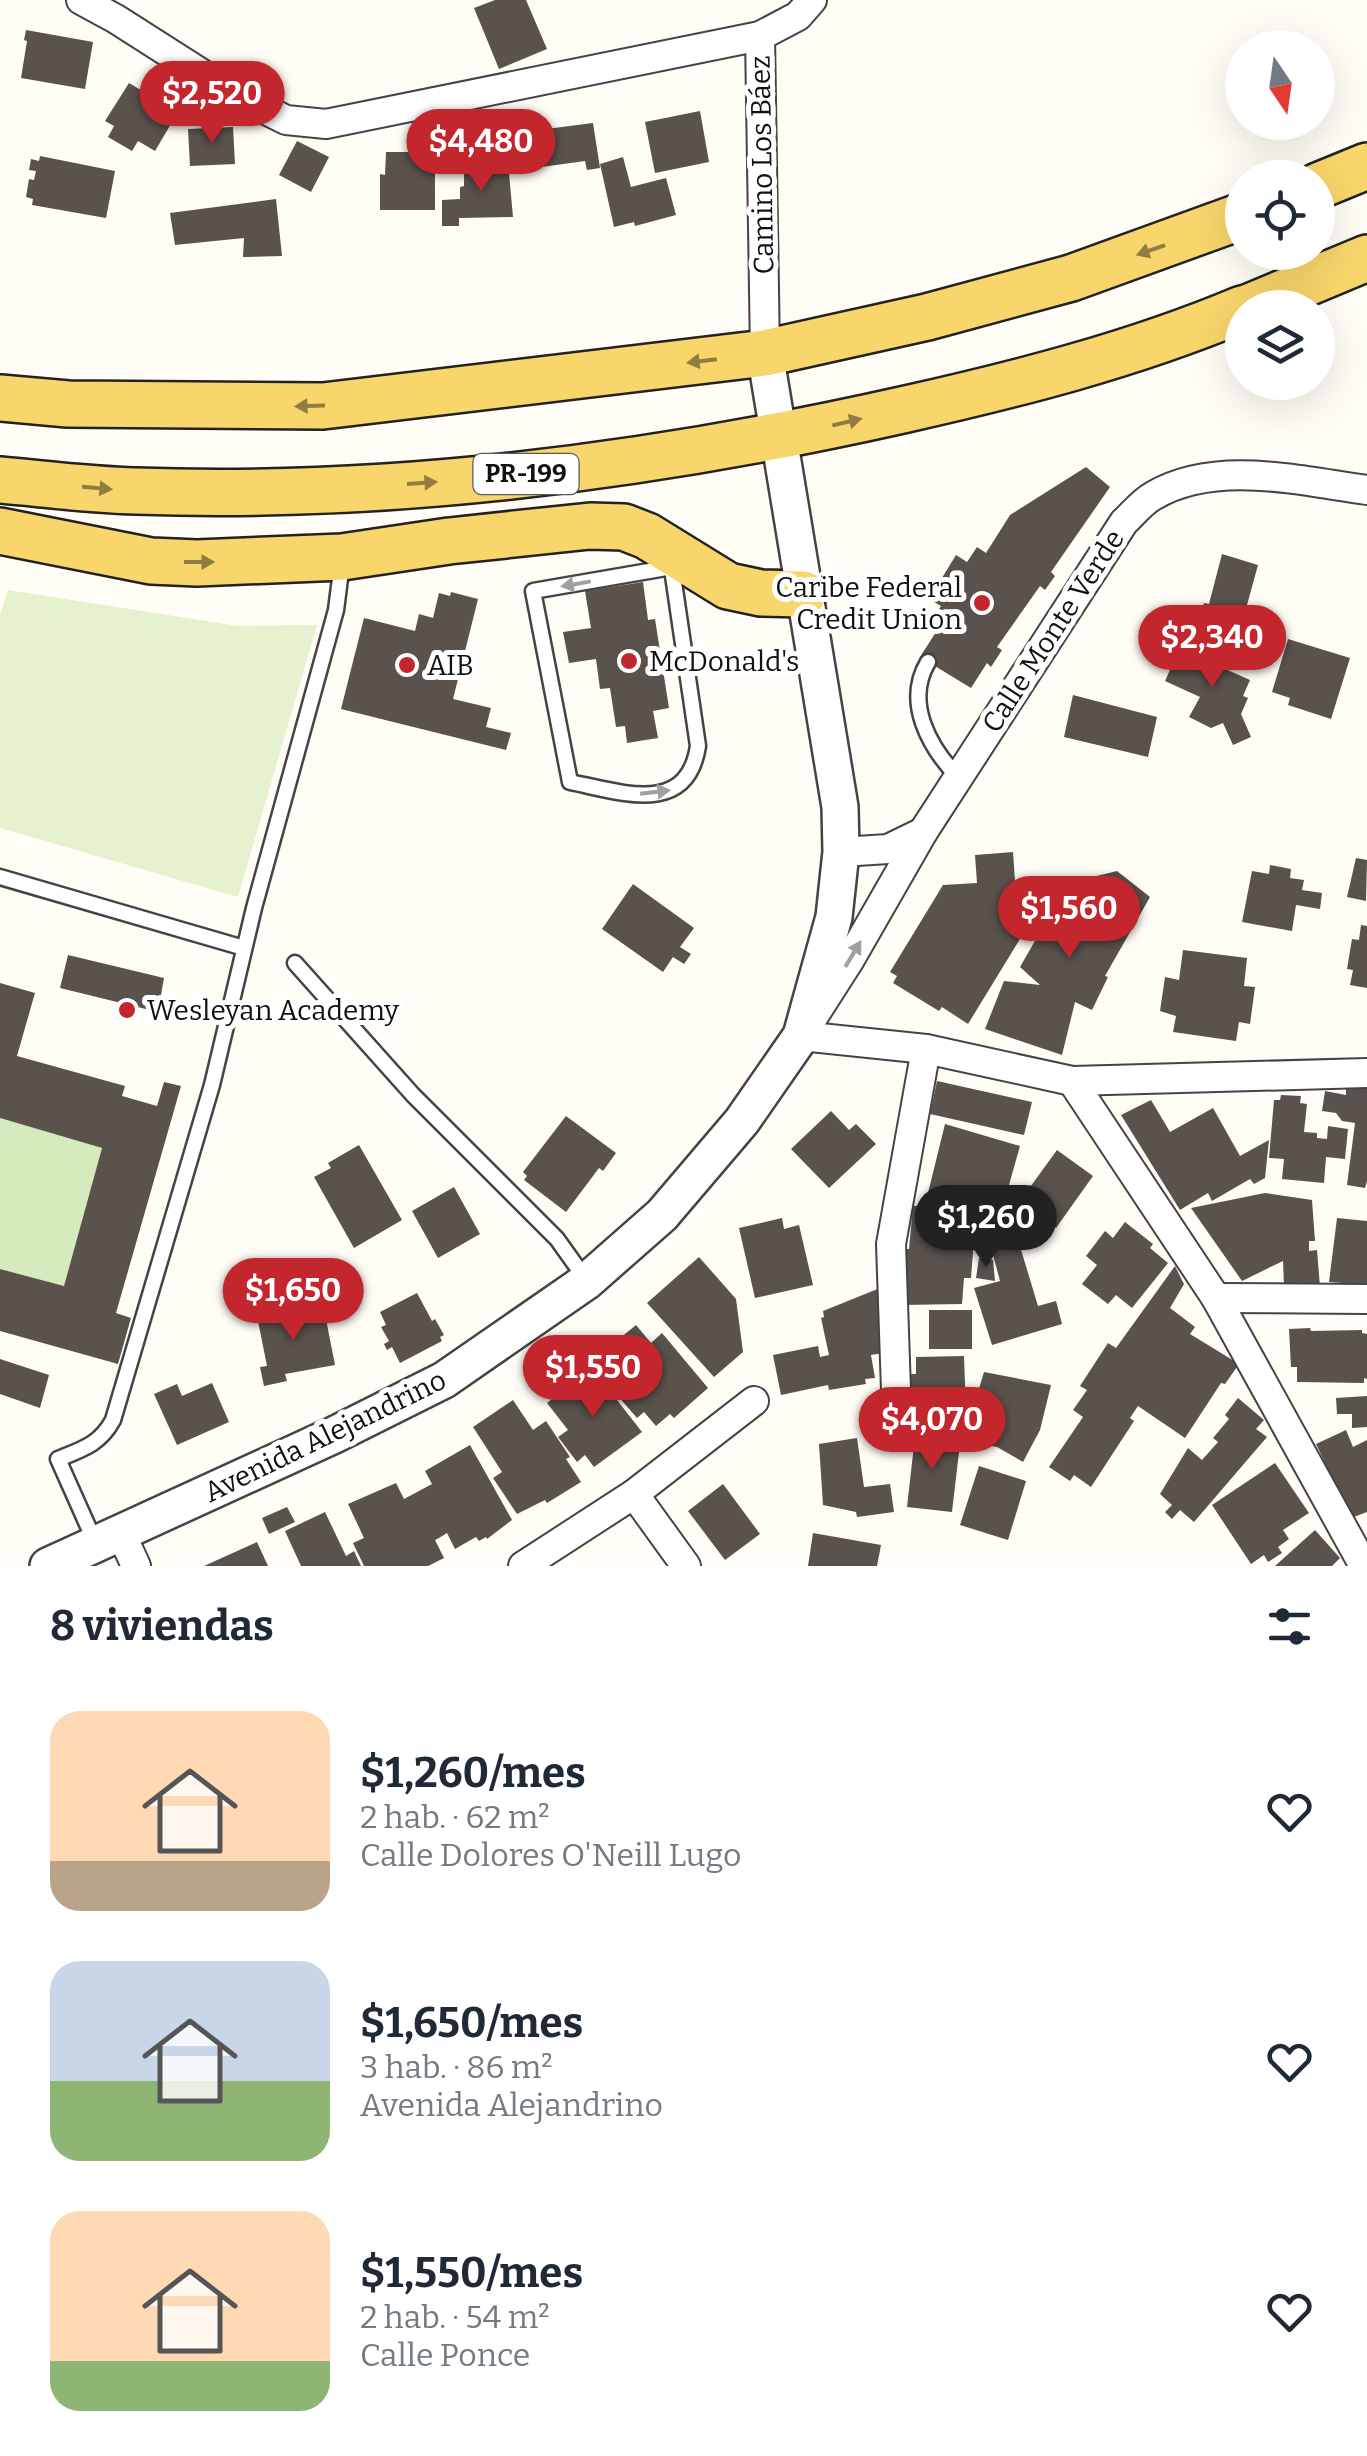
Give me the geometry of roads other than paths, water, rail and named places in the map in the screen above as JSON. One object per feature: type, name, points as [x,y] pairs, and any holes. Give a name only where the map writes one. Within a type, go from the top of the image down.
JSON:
[{"type":"main road","points":[[1335,179],[1367,166]]},
{"type":"main road","points":[[0,398],[86,404],[322,406],[765,353],[969,306],[1089,272],[1225,222]]},
{"type":"main road","name":"PR-199","points":[[1289,290],[1367,258]]},
{"type":"main road","name":"PR-199","points":[[0,480],[134,492],[315,491],[511,476],[778,438],[1044,378],[1225,315]]},
{"type":"main road","points":[[0,531],[151,561],[197,563],[342,557],[590,526],[624,527],[647,536],[670,558],[728,586],[773,594],[803,594]]},
{"type":"street","name":"Camino Los Báez","points":[[81,0],[232,93],[286,120],[326,124],[760,36],[765,353]]},
{"type":"street","points":[[760,36],[805,8]]},
{"type":"street","name":"Avenida Alejandrino","points":[[48,1566],[334,1435],[444,1380],[588,1282],[662,1215],[742,1121],[800,1036],[834,917],[841,852],[840,807],[765,353]]},
{"type":"street","name":"Calle Monte Verde","points":[[800,1036],[849,961],[923,832],[1124,522],[1153,496],[1194,481],[1229,476],[1367,490]]},
{"type":"street","points":[[841,852],[888,850],[923,832]]},
{"type":"street","points":[[800,1036],[926,1050],[1072,1081],[1367,1073]]},
{"type":"street","points":[[897,1420],[891,1244],[926,1050]]},
{"type":"street","points":[[1072,1081],[1216,1298],[1363,1556]]},
{"type":"street","points":[[1216,1298],[1367,1299]]},
{"type":"street","points":[[524,1566],[634,1494],[754,1401]]},
{"type":"street","points":[[634,1494],[686,1566]]},
{"type":"street","points":[[108,1539],[136,1566]]},
{"type":"lane","points":[[108,1539],[58,1459],[94,1445],[113,1420],[212,1085],[244,948],[336,610],[342,557]]},
{"type":"lane","points":[[670,558],[698,746],[690,775],[664,794],[624,793],[570,782],[533,591],[670,558]]},
{"type":"lane","points":[[928,662],[919,678],[918,702],[932,747],[958,777]]},
{"type":"lane","points":[[0,877],[244,948]]},
{"type":"lane","points":[[295,963],[413,1095],[557,1239],[588,1282]]},
{"type":"place","name":"Caribe Federal Credit Union","points":[[982,603]]},
{"type":"place","name":"McDonald's","points":[[629,661]]},
{"type":"place","name":"AIB","points":[[407,665]]},
{"type":"place","name":"Wesleyan Academy","points":[[127,1010]]}]
